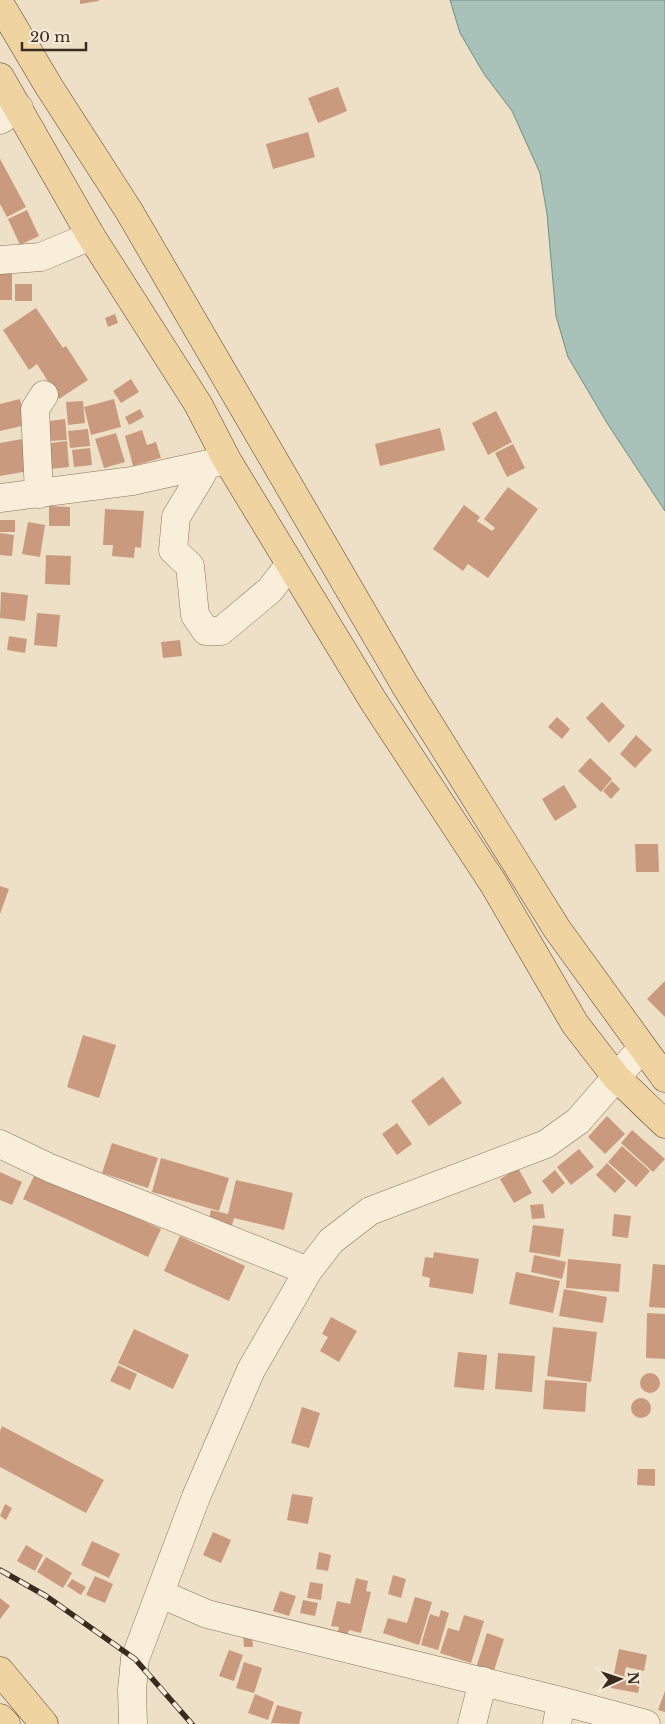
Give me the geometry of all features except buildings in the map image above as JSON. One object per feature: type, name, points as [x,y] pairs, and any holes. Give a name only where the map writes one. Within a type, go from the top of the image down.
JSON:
[{"type":"main road","points":[[0,4],[48,85],[134,220],[406,685],[556,929],[665,1078]]},
{"type":"main road","points":[[0,78],[9,114],[91,236],[198,404],[216,462],[290,564],[374,702],[493,883],[575,1024],[616,1078],[665,1124]]},
{"type":"main road","points":[[0,1671],[44,1724]]},
{"type":"main road","points":[[0,1718],[6,1724]]},
{"type":"street","points":[[0,260],[41,257],[91,236]]},
{"type":"street","points":[[39,494],[35,409],[44,395]]},
{"type":"street","points":[[0,498],[132,481],[216,462]]},
{"type":"street","points":[[216,462],[202,474],[176,517],[173,550],[190,566],[195,615],[206,631],[221,631],[270,590],[290,564]]},
{"type":"street","points":[[133,1724],[132,1690],[135,1659],[196,1497],[251,1370],[308,1271],[331,1241],[370,1211],[546,1144],[578,1121],[642,1048]]},
{"type":"street","points":[[0,1144],[50,1168],[308,1271]]},
{"type":"street","points":[[160,1594],[207,1614],[483,1682],[559,1712],[646,1724]]},
{"type":"street","points":[[472,1724],[483,1682]]},
{"type":"water","points":[[450,0],[665,0],[665,511],[607,423],[568,357],[556,316],[547,214],[540,173],[512,111],[484,74],[460,33]]},
{"type":"railway","points":[[0,1570],[46,1596],[135,1659],[192,1724]]}]
